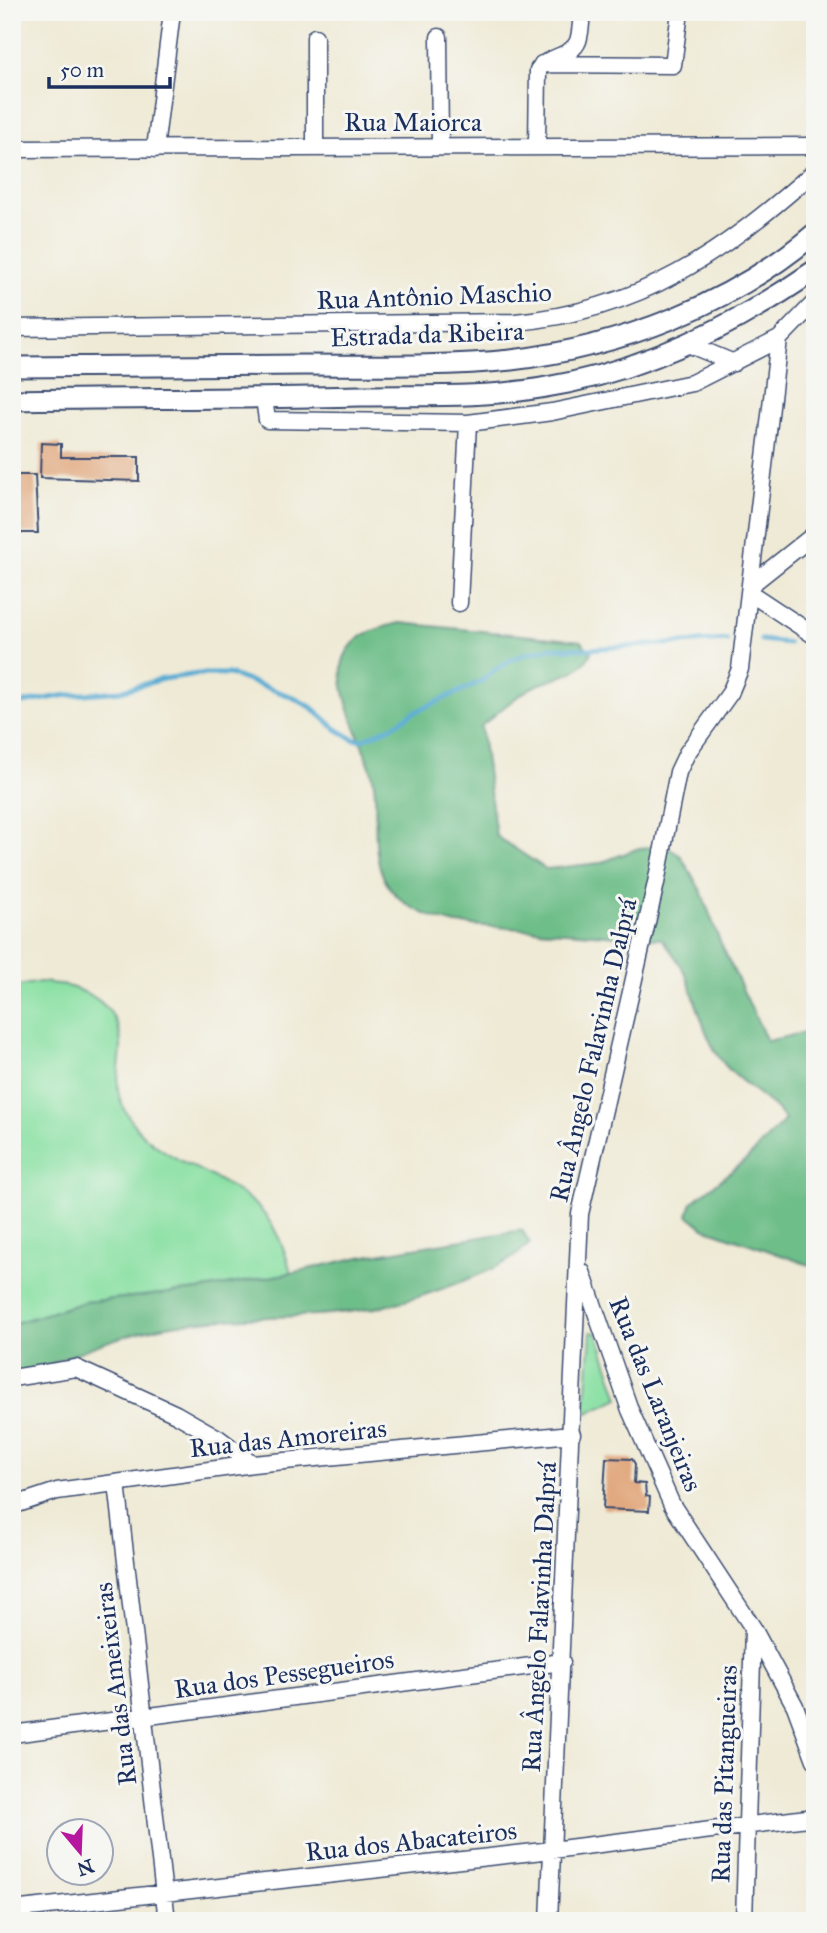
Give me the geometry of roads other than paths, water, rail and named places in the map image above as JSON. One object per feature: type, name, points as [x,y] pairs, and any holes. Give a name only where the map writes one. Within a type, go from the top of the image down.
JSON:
[{"type":"main road","name":"Estrada da Ribeira","points":[[12,367],[383,365],[481,362],[538,356],[610,341],[700,306],[753,278],[815,233]]},
{"type":"main road","points":[[12,400],[441,395],[541,388],[623,368],[688,344],[736,321],[815,270]]},
{"type":"street","points":[[155,149],[172,12]]},
{"type":"street","points":[[537,146],[538,70],[542,64],[569,51],[578,43],[582,12]]},
{"type":"street","points":[[542,64],[673,65],[680,12]]},
{"type":"street","points":[[315,37],[315,147]]},
{"type":"street","points":[[439,37],[440,146]]},
{"type":"street","name":"Rua Maiorca","points":[[12,149],[815,146]]},
{"type":"street","name":"Rua Antônio Maschio","points":[[12,328],[515,322],[589,312],[703,260],[750,227],[815,171]]},
{"type":"street","points":[[264,398],[267,421],[468,424],[552,412],[692,383],[779,339],[815,302]]},
{"type":"street","name":"Rua Ângelo Falavinha Dalprá","points":[[549,1921],[580,1214],[656,883],[678,772],[735,681],[751,588],[779,339]]},
{"type":"street","points":[[688,344],[734,363]]},
{"type":"street","points":[[459,603],[468,424]]},
{"type":"street","points":[[815,534],[751,588],[815,636]]},
{"type":"street","name":"Rua das Laranjeiras","points":[[579,1263],[630,1410],[672,1505],[753,1628],[795,1706],[815,1760]]},
{"type":"street","points":[[12,1378],[76,1368],[176,1414],[218,1438],[253,1464]]},
{"type":"street","name":"Rua das Amoreiras","points":[[12,1506],[57,1491],[253,1464],[572,1434]]},
{"type":"street","name":"Rua das Ameixeiras","points":[[117,1483],[167,1921]]},
{"type":"street","name":"Rua das Pitangueiras","points":[[744,1921],[749,1828],[753,1628]]},
{"type":"street","name":"Rua dos Pessegueiros","points":[[12,1734],[562,1662]]},
{"type":"street","name":"Rua dos Abacateiros","points":[[12,1910],[749,1828],[815,1817]]},
{"type":"waterway","points":[[12,705],[61,696],[120,691],[163,679],[198,674],[229,674],[290,696],[311,707],[336,729],[353,739],[362,740],[480,682],[505,663],[525,654],[550,648],[589,649],[727,640]]},
{"type":"waterway","points":[[761,640],[788,643]]}]
